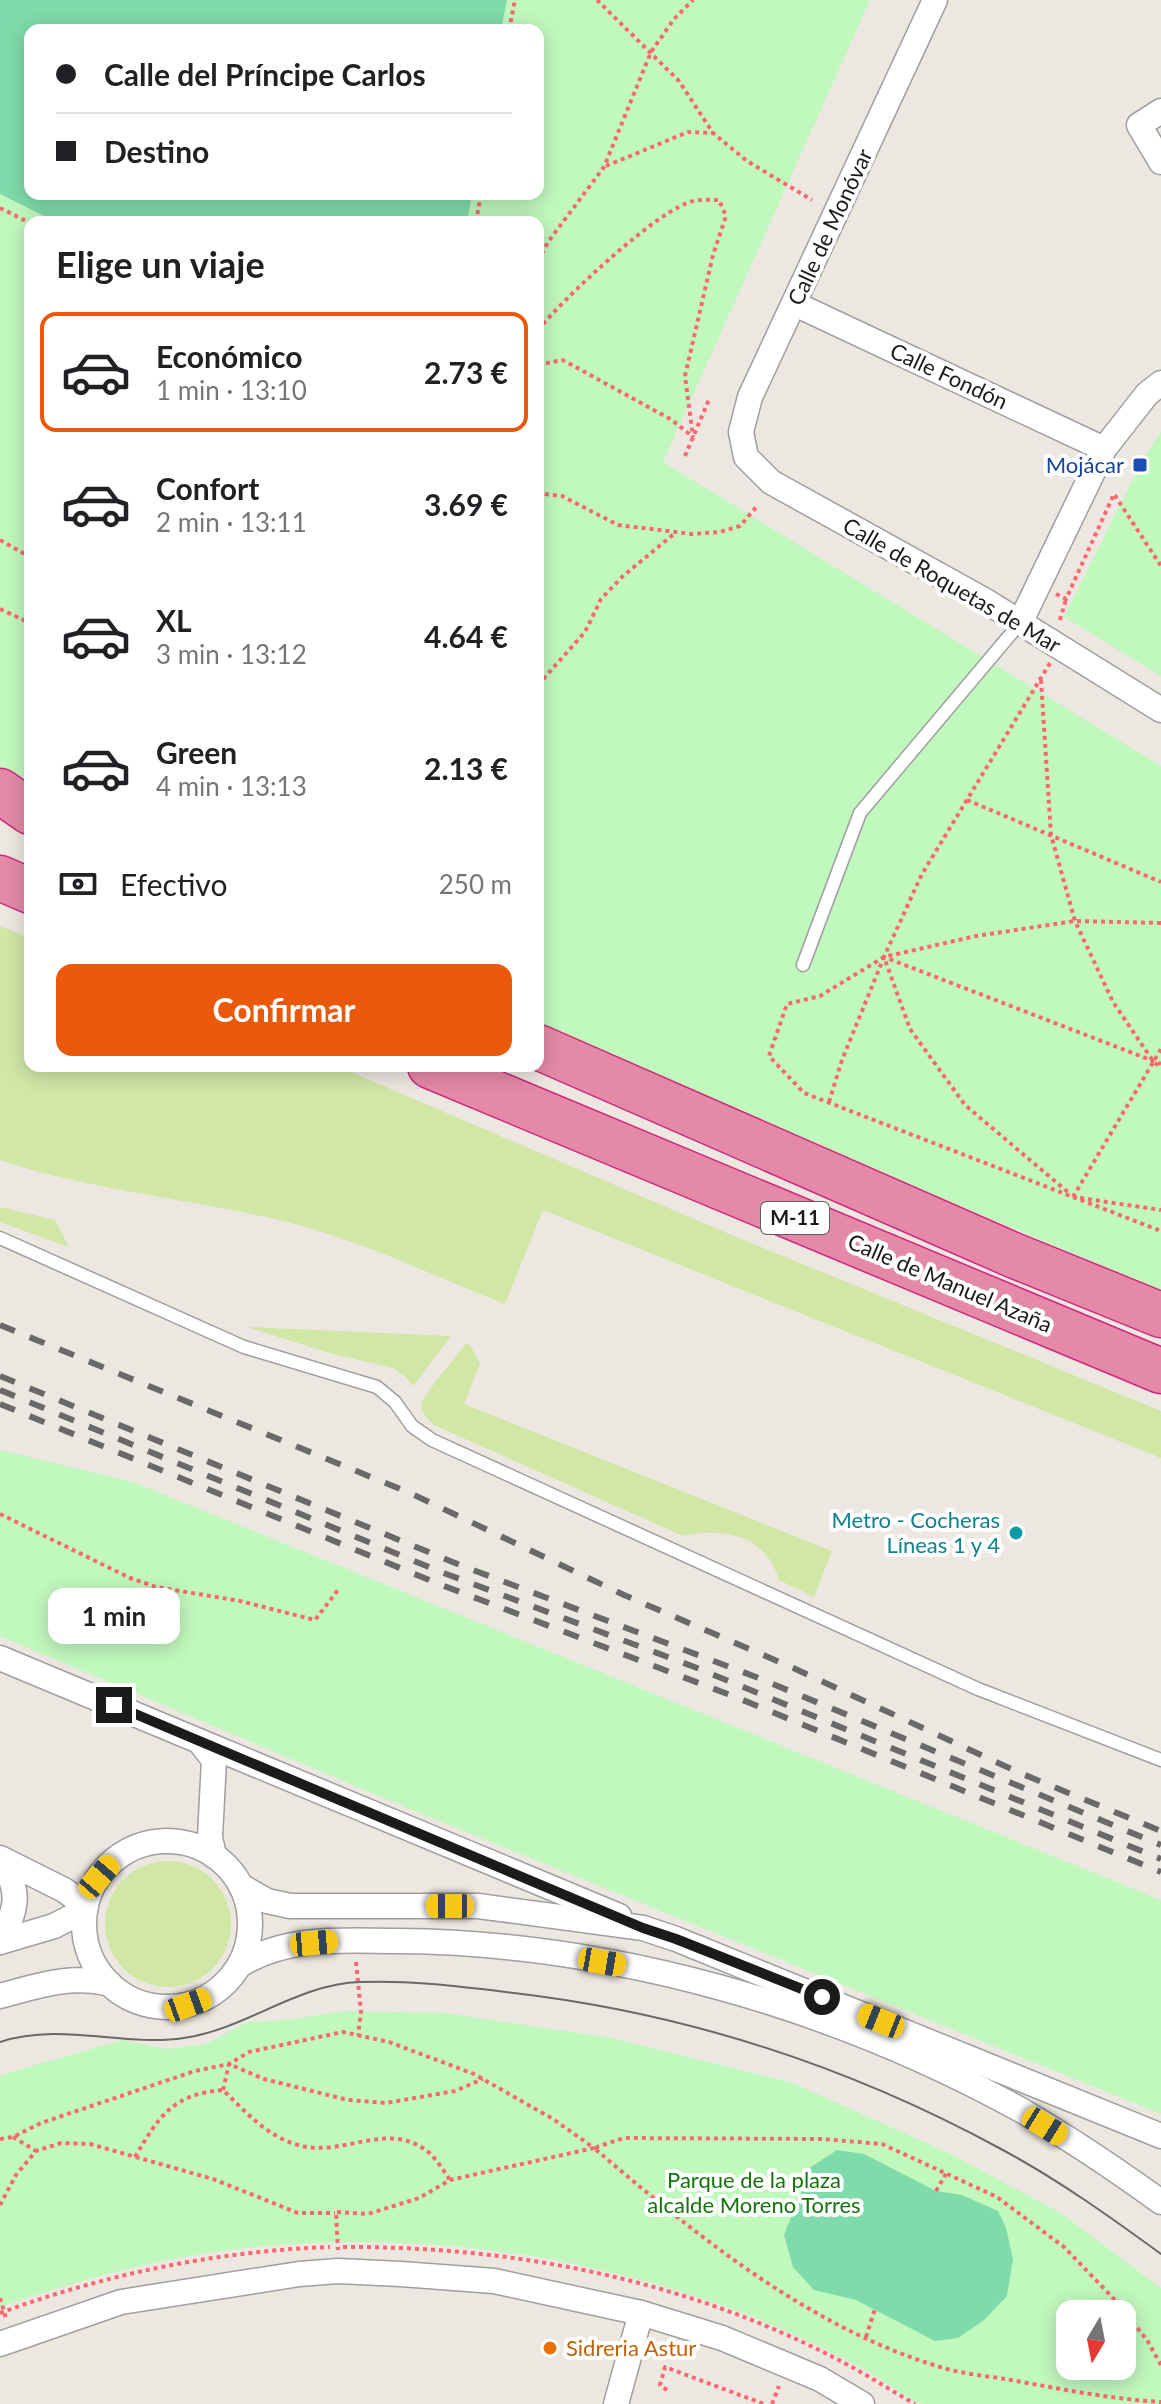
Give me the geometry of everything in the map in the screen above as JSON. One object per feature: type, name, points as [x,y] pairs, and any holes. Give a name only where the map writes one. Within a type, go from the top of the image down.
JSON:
[{"type":"highway","points":[[0,791],[24,808]]},
{"type":"highway","points":[[0,813],[24,823]]},
{"type":"highway","points":[[0,878],[24,888]]},
{"type":"highway","points":[[0,904],[24,913]]},
{"type":"highway","name":"M-11","points":[[544,1050],[1013,1255],[1161,1315]]},
{"type":"highway","name":"Calle de Manuel Azaña","points":[[444,1072],[1161,1371]]},
{"type":"street","name":"Calle de Monóvar","points":[[746,457],[741,432],[750,397],[935,0]]},
{"type":"street","points":[[1161,111],[1139,125],[1161,162]]},
{"type":"street","name":"Calle Fondón","points":[[795,304],[1104,449]]},
{"type":"street","points":[[1020,623],[1104,449],[1139,402],[1161,383]]},
{"type":"street","name":"Calle de Roquetas de Mar","points":[[746,457],[771,482],[1020,623],[1161,710]]},
{"type":"street","points":[[0,1658],[643,1928],[822,1997],[1161,2136]]},
{"type":"street","points":[[199,1741],[214,1760],[210,1820],[214,1856]]},
{"type":"street","points":[[168,1841],[184,1843],[214,1856],[241,1886],[250,1917],[246,1950],[230,1979],[204,1999],[171,2007],[138,2002],[110,1984],[91,1958],[84,1926],[85,1908],[99,1877],[116,1859],[136,1847],[168,1841]]},
{"type":"street","points":[[0,1859],[64,1890],[85,1908]]},
{"type":"street","points":[[0,1859],[9,1873],[16,1898],[11,1920],[0,1942]]},
{"type":"street","points":[[241,1886],[267,1901],[290,1906],[478,1906],[643,1928]]},
{"type":"street","points":[[0,1942],[54,1926],[85,1908]]},
{"type":"street","points":[[240,1965],[276,1948],[337,1941],[449,1943],[530,1948],[626,1966],[739,1994],[863,2036],[958,2078],[1021,2110],[1161,2202]]},
{"type":"street","points":[[0,1996],[50,1982],[76,1979],[110,1984]]},
{"type":"street","points":[[0,2344],[121,2302],[299,2274],[338,2271],[494,2281],[641,2313],[722,2338],[820,2379],[862,2404]]},
{"type":"street","points":[[616,2404],[641,2313]]},
{"type":"lane","points":[[803,965],[860,813],[1020,623]]},
{"type":"lane","points":[[0,1238],[244,1347],[377,1387],[395,1402],[412,1426],[432,1440],[978,1689],[1161,1760]]},
{"type":"path","points":[[510,24],[515,0]]},
{"type":"path","points":[[597,0],[679,81],[713,133],[747,161],[812,200]]},
{"type":"path","points":[[544,250],[604,167],[651,52],[674,19],[693,0]]},
{"type":"path","points":[[604,167],[688,132],[713,133]]},
{"type":"path","points":[[544,324],[578,287],[664,216],[693,201],[719,200],[726,216],[713,255],[685,376],[693,437]]},
{"type":"path","points":[[0,208],[24,220]]},
{"type":"path","points":[[544,364],[562,360],[672,420],[693,437]]},
{"type":"path","points":[[685,456],[710,397]]},
{"type":"path","points":[[544,493],[562,496],[618,525],[676,533],[720,532],[740,526],[758,505]]},
{"type":"path","points":[[1038,585],[1066,599],[1114,494],[1161,566]]},
{"type":"path","points":[[544,678],[585,632],[601,599],[623,576],[676,533]]},
{"type":"path","points":[[0,540],[24,554]]},
{"type":"path","points":[[0,609],[24,620]]},
{"type":"path","points":[[829,1102],[842,1060],[884,957],[922,874],[1060,647]]},
{"type":"path","points":[[1041,678],[1051,835],[1075,921],[1113,1002],[1153,1061]]},
{"type":"path","points":[[967,800],[1161,882]]},
{"type":"path","points":[[1161,923],[1075,921],[976,936],[884,957],[820,996],[787,1004],[769,1056],[804,1093],[1161,1231]]},
{"type":"path","points":[[884,957],[1161,1066]]},
{"type":"path","points":[[884,957],[910,1029],[965,1105],[1073,1197],[1161,1210]]},
{"type":"path","points":[[1073,1197],[1161,1049]]},
{"type":"path","points":[[0,1514],[130,1578],[156,1587],[240,1601],[315,1620],[338,1590]]},
{"type":"path","points":[[337,1941],[337,1962],[356,1961],[361,2012],[358,2035]]},
{"type":"path","points":[[0,2139],[195,2071],[229,2064],[249,2052],[343,2032],[389,2042],[483,2079],[553,2119],[594,2148],[665,2208],[788,2296],[866,2337],[941,2368],[1120,2399],[1161,2402]]},
{"type":"path","points":[[229,2064],[264,2079],[348,2100],[386,2103],[444,2094],[483,2079]]},
{"type":"path","points":[[223,2090],[229,2064]]},
{"type":"path","points":[[135,2157],[156,2121],[182,2100],[199,2092],[223,2090],[272,2135],[303,2146],[331,2148],[382,2138],[410,2140],[429,2153],[450,2180]]},
{"type":"path","points":[[13,2137],[36,2151]]},
{"type":"path","points":[[0,2205],[16,2175],[36,2151],[61,2143],[90,2144],[213,2179],[298,2213],[368,2214],[419,2198],[450,2180],[594,2148],[624,2138],[822,2139],[882,2144],[997,2197],[1064,2247],[1115,2300],[1147,2340],[1161,2365]]},
{"type":"path","points":[[936,2191],[947,2172]]},
{"type":"path","points":[[336,2212],[338,2271]]},
{"type":"path","points":[[0,2298],[6,2318]]},
{"type":"path","points":[[866,2337],[875,2309]]},
{"type":"path","points":[[667,2390],[660,2385],[665,2367],[764,2404]]},
{"type":"path","points":[[772,2404],[780,2384]]},
{"type":"green space","points":[[0,0],[507,0],[502,24],[24,24],[24,200],[471,200],[468,216],[44,216],[0,194]]},
{"type":"green space","points":[[507,0],[870,0],[663,462],[1161,766],[1161,1291],[544,1030],[544,216],[468,216],[471,200],[544,200],[544,24],[502,24]]},
{"type":"green space","points":[[0,194],[44,216],[24,216],[24,786],[0,772]]},
{"type":"green space","points":[[1161,431],[1161,676],[1064,617],[1140,465]]},
{"type":"green space","points":[[0,926],[24,936],[24,1072],[351,1072],[722,1231],[1161,1411],[1161,1458],[543,1210],[505,1304],[362,1246],[304,1227],[68,1179],[0,1160]]},
{"type":"green space","points":[[0,1207],[55,1220],[69,1247],[0,1222]]},
{"type":"green space","points":[[247,1327],[451,1336],[413,1386],[393,1368],[329,1353]]},
{"type":"green space","points":[[467,1343],[480,1363],[464,1404],[832,1551],[814,1597],[779,1580],[764,1553],[742,1538],[713,1533],[683,1536],[434,1425],[425,1416],[421,1405]]},
{"type":"green space","points":[[0,1450],[133,1482],[1161,1900],[1161,2114],[410,1809],[0,1636]]},
{"type":"green space","points":[[168,1861],[192,1866],[213,1879],[226,1900],[231,1924],[226,1948],[213,1969],[192,1982],[168,1987],[144,1982],[123,1969],[110,1948],[105,1924],[110,1900],[123,1879],[144,1866]]},
{"type":"green space","name":"Parque de la plaza alcalde Moreno Torres","points":[[345,2011],[446,2013],[612,2038],[793,2083],[953,2155],[1061,2213],[1161,2288],[1161,2404],[925,2404],[812,2343],[718,2304],[583,2266],[444,2245],[303,2243],[233,2250],[122,2270],[0,2307],[0,2075],[123,2040],[166,2049],[206,2044],[247,2022]]},
{"type":"green space","points":[[837,2150],[864,2154],[936,2191],[962,2195],[998,2211],[1006,2228],[1013,2259],[1007,2296],[984,2320],[958,2338],[935,2341],[856,2300],[814,2290],[793,2267],[784,2235],[811,2167]]},
{"type":"tram line","points":[[0,2042],[46,2034],[138,2040],[184,2038],[229,2026],[315,1990],[360,1982],[437,1984],[578,2002],[641,2014],[765,2048],[885,2093],[1022,2161],[1082,2198],[1161,2254]]},
{"type":"railway","points":[[0,1325],[410,1493],[624,1595],[791,1667],[1020,1773],[1161,1831]]},
{"type":"railway","points":[[0,1376],[460,1565],[756,1677],[1161,1845]]},
{"type":"railway","points":[[0,1390],[441,1572],[697,1668],[1161,1859]]},
{"type":"railway","points":[[0,1404],[439,1584],[738,1698],[1161,1872]]},
{"type":"place","name":"Mojácar","points":[[1140,465]]},
{"type":"place","name":"Metro - Cocheras Líneas 1 y 4","points":[[1016,1533]]},
{"type":"place","name":"Sidreria Astur","points":[[550,2348]]},
{"type":"route","points":[[114,1705],[643,1928],[822,1997]]}]
